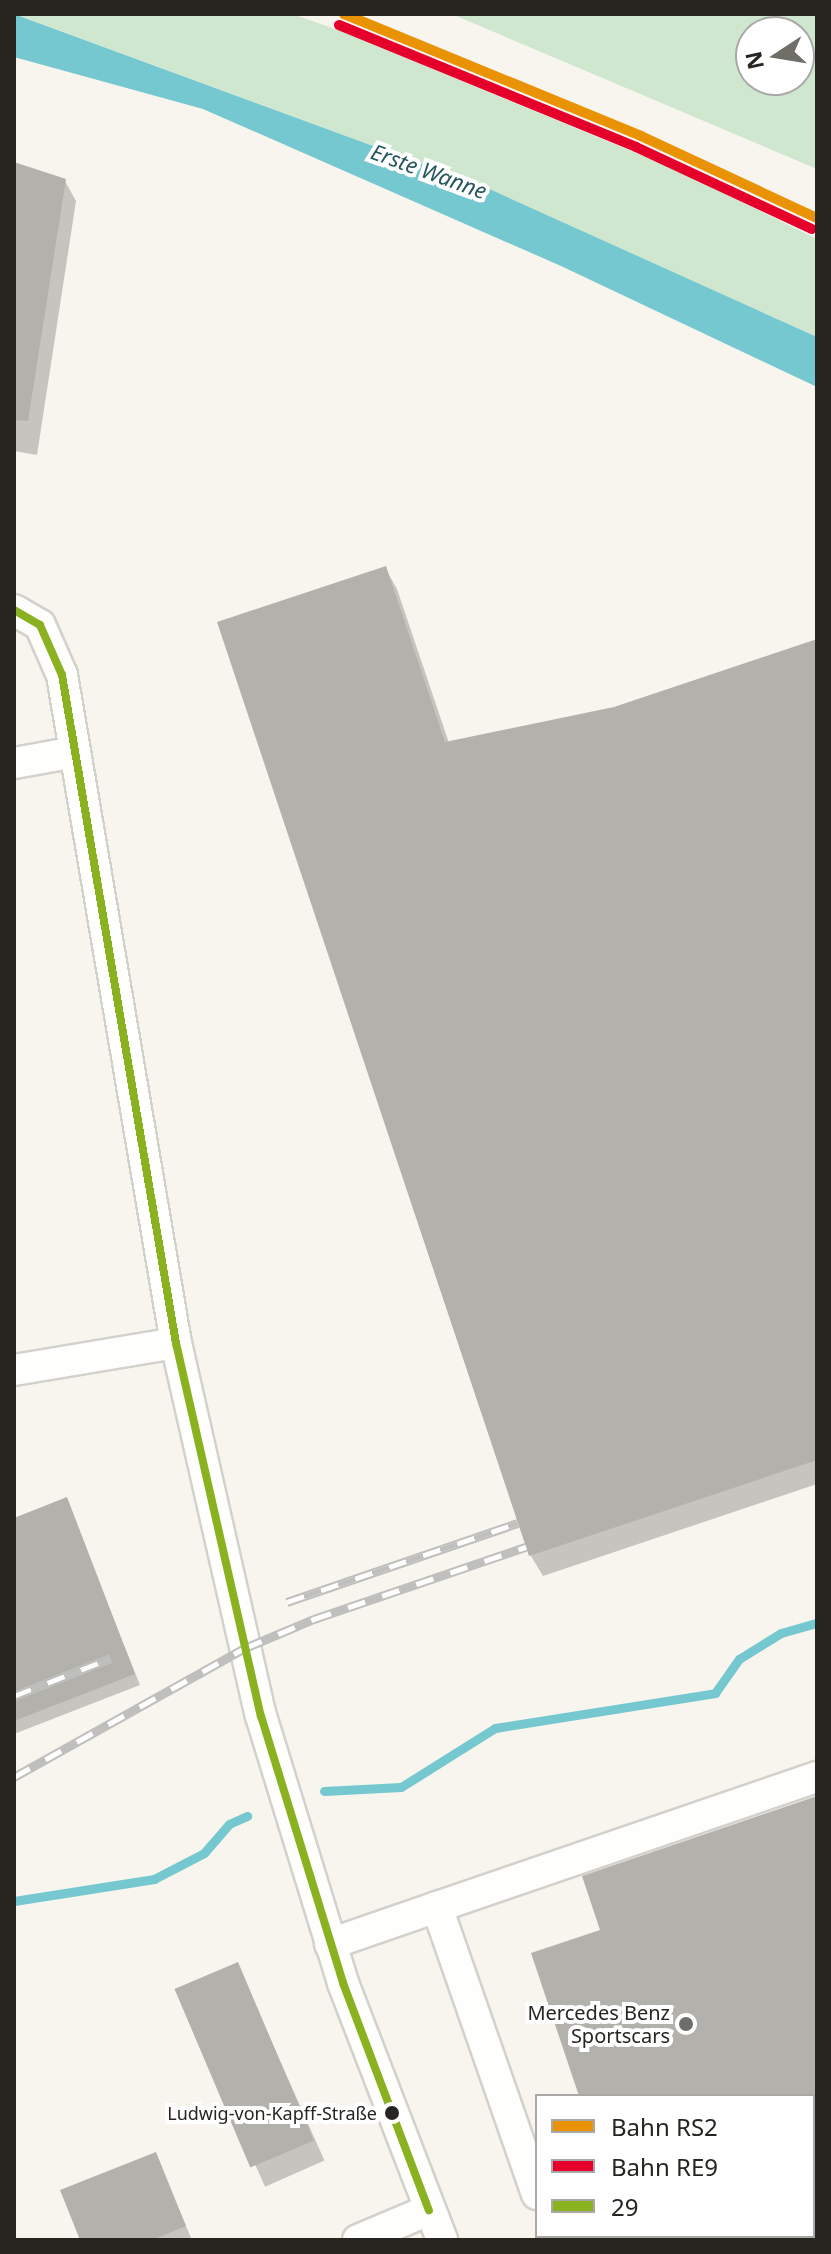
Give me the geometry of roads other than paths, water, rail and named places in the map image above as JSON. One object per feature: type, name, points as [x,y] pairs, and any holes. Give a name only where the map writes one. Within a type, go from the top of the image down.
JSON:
[{"type":"street","points":[[14,610],[40,625],[62,675],[176,1343],[261,1716],[330,1944],[442,2240]]},
{"type":"street","points":[[14,763],[75,752]]},
{"type":"street","points":[[14,1370],[176,1343]]},
{"type":"street","points":[[330,1944],[817,1777]]},
{"type":"street","points":[[437,1907],[535,2188]]},
{"type":"street","points":[[358,2240],[429,2210]]},
{"type":"water","name":"Erste Wanne","points":[[14,14],[485,187],[817,337],[817,387],[561,266],[203,109],[14,57]]},
{"type":"waterway","points":[[324,1791],[401,1787],[495,1728],[715,1693],[739,1659],[781,1633],[817,1623]]},
{"type":"waterway","points":[[14,1901],[154,1879],[204,1853],[229,1824],[247,1816]]},
{"type":"railway","points":[[287,1602],[518,1523]]},
{"type":"railway","points":[[14,1777],[245,1648],[314,1619],[526,1547]]},
{"type":"railway","points":[[14,1696],[111,1658]]},
{"type":"rail line","name":"RS2","points":[[344,14],[641,136],[817,218]]},
{"type":"rail line","name":"RE9","points":[[339,25],[636,147],[812,229]]},
{"type":"place","name":"Mercedes Benz Sportscars","points":[[686,2024]]},
{"type":"place","name":"Ludwig-von-Kapff-Straße","points":[[392,2113]]}]
